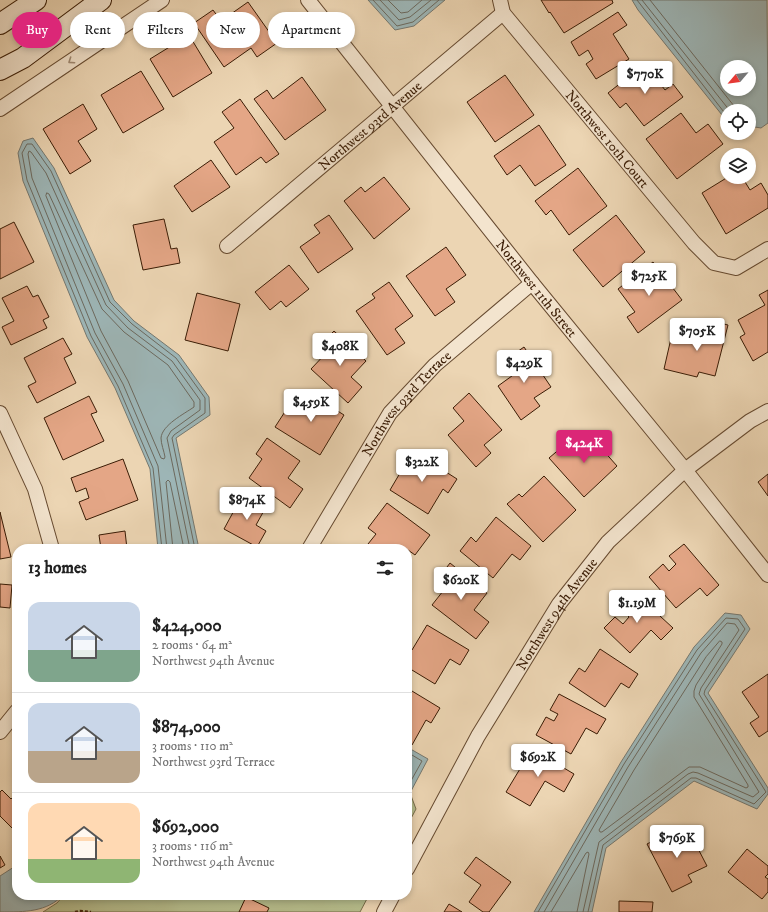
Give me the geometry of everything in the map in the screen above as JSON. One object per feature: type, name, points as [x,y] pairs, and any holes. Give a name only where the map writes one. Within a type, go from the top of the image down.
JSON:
[{"type":"main road","points":[[0,24],[36,0]]},
{"type":"main road","points":[[0,70],[23,58],[101,0]]},
{"type":"street","points":[[0,109],[162,0]]},
{"type":"street","name":"Northwest 11th Street","points":[[308,0],[532,283],[685,470],[768,575]]},
{"type":"street","name":"Northwest 93rd Avenue","points":[[227,246],[392,107],[502,7]]},
{"type":"street","name":"Northwest 10th Court","points":[[502,7],[694,243],[714,263],[736,268],[768,249]]},
{"type":"street","name":"Northwest 93rd Terrace","points":[[312,544],[390,412],[435,365],[532,283]]},
{"type":"street","name":"Northwest 94th Avenue","points":[[412,860],[478,736],[559,604],[608,542],[685,470],[750,421],[768,411]]},
{"type":"street","points":[[0,413],[35,489],[51,544]]},
{"type":"street","points":[[0,732],[12,717]]},
{"type":"street","points":[[384,912],[390,900]]},
{"type":"path","points":[[75,912],[91,912]]},
{"type":"green space","points":[[412,798],[416,809],[412,817]]},
{"type":"green space","points":[[60,900],[366,900],[360,912],[43,912]]},
{"type":"water","points":[[368,0],[445,0],[414,26],[395,30]]},
{"type":"water","points":[[632,0],[767,0],[768,123],[761,128],[756,127],[756,104],[720,104],[720,112],[638,10]]},
{"type":"water","points":[[33,138],[54,168],[114,300],[134,321],[179,355],[209,397],[210,415],[176,438],[198,544],[158,544],[150,469],[115,388],[87,337],[23,181],[18,153],[23,141]]},
{"type":"water","points":[[725,613],[741,615],[750,629],[708,693],[768,788],[768,794],[757,809],[694,781],[606,848],[592,912],[534,912],[621,762],[694,647]]},
{"type":"water","points":[[412,750],[428,759],[412,789]]},
{"type":"water","points":[[12,868],[12,900],[58,900],[50,905],[35,910],[0,912],[0,876]]},
{"type":"building","points":[[541,0],[612,0],[613,3],[564,33]]},
{"type":"building","points":[[248,2],[255,12],[234,12]]},
{"type":"building","points":[[618,12],[627,25],[613,34],[629,59],[596,79],[586,64],[593,59],[588,50],[579,56],[571,42]]},
{"type":"building","points":[[206,15],[206,41],[198,29],[198,20]]},
{"type":"building","points":[[260,19],[268,30],[268,48],[270,48],[257,57],[251,48],[260,48]]},
{"type":"building","points":[[168,48],[197,48],[212,73],[173,97],[150,59]]},
{"type":"building","points":[[211,48],[251,48],[224,67]]},
{"type":"building","points":[[645,64],[665,90],[673,84],[683,97],[644,126],[626,103],[620,108],[608,93]]},
{"type":"building","points":[[141,71],[164,109],[123,133],[101,95]]},
{"type":"building","points":[[505,75],[534,115],[495,142],[467,102]]},
{"type":"building","points":[[302,77],[326,110],[285,140],[254,99],[267,90],[273,99]]},
{"type":"building","points":[[240,99],[279,154],[266,163],[261,157],[236,175],[214,142],[234,128],[222,112]]},
{"type":"building","points":[[83,104],[97,129],[78,141],[91,161],[70,174],[43,129]]},
{"type":"building","points":[[681,113],[696,133],[708,124],[723,144],[677,179],[646,139]]},
{"type":"building","points":[[539,125],[566,165],[535,186],[520,165],[507,175],[494,156]]},
{"type":"building","points":[[211,160],[230,187],[192,212],[174,186]]},
{"type":"building","points":[[578,168],[607,206],[569,235],[551,210],[546,215],[535,201]]},
{"type":"building","points":[[384,177],[410,209],[374,239],[344,201],[361,187],[365,192]]},
{"type":"building","points":[[720,182],[720,184],[746,184],[750,190],[761,183],[768,195],[768,208],[726,234],[702,193]]},
{"type":"building","points":[[329,215],[353,249],[318,273],[300,247],[320,233],[314,225]]},
{"type":"building","points":[[616,215],[645,252],[603,287],[573,250]]},
{"type":"building","points":[[164,219],[171,249],[177,248],[180,263],[143,270],[133,225]]},
{"type":"building","points":[[14,222],[34,262],[0,279],[0,229]]},
{"type":"building","points":[[446,247],[466,275],[446,289],[455,302],[435,316],[406,276]]},
{"type":"building","points":[[653,262],[682,300],[638,333],[627,317],[635,312],[618,289]]},
{"type":"building","points":[[289,265],[309,289],[286,307],[281,301],[270,310],[255,292]]},
{"type":"building","points":[[389,282],[413,316],[395,329],[405,343],[387,355],[356,311],[375,298],[372,294]]},
{"type":"building","points":[[27,286],[33,297],[38,295],[49,317],[43,320],[47,328],[11,345],[2,327],[14,321],[2,298]]},
{"type":"building","points":[[768,290],[768,352],[753,361],[740,337],[745,334],[738,320],[765,305],[759,295]]},
{"type":"building","points":[[197,293],[240,304],[228,351],[185,340]]},
{"type":"building","points":[[707,320],[728,325],[715,376],[699,372],[697,377],[664,369],[672,334],[702,341]]},
{"type":"building","points":[[334,331],[366,361],[351,377],[362,387],[348,403],[311,369],[327,352],[320,345]]},
{"type":"building","points":[[63,338],[72,354],[64,358],[76,383],[37,403],[28,386],[36,382],[24,358]]},
{"type":"building","points":[[524,347],[551,387],[534,398],[540,406],[521,420],[498,386],[516,373],[507,359]]},
{"type":"building","points":[[306,391],[344,415],[320,455],[275,427],[288,407],[294,411]]},
{"type":"building","points":[[469,393],[502,430],[484,445],[491,453],[476,467],[448,435],[464,421],[453,408]]},
{"type":"building","points":[[89,396],[97,412],[91,414],[104,441],[63,460],[44,418]]},
{"type":"building","points":[[587,432],[617,466],[584,497],[549,458],[562,447],[566,451]]},
{"type":"building","points":[[267,438],[300,461],[288,478],[303,489],[290,508],[249,478],[262,459],[256,454]]},
{"type":"building","points":[[413,451],[457,479],[448,493],[443,489],[428,514],[390,490]]},
{"type":"building","points":[[123,459],[138,500],[86,520],[79,502],[89,498],[86,488],[76,492],[71,478]]},
{"type":"building","points":[[768,474],[768,496],[758,482]]},
{"type":"building","points":[[544,476],[576,510],[543,542],[507,504],[519,494],[522,497]]},
{"type":"building","points":[[243,494],[266,507],[256,525],[266,531],[259,544],[252,544],[224,529]]},
{"type":"building","points":[[387,503],[430,535],[415,555],[412,553],[412,544],[368,544],[376,534],[368,528]]},
{"type":"building","points":[[0,512],[11,557],[0,559]]},
{"type":"building","points":[[496,517],[531,546],[520,560],[512,554],[493,578],[460,551],[471,537],[476,542]]},
{"type":"building","points":[[125,531],[126,544],[100,544],[99,535]]},
{"type":"building","points":[[684,544],[719,585],[707,596],[700,588],[676,608],[649,577],[663,564],[669,571],[676,564],[669,556]]},
{"type":"building","points":[[450,563],[487,593],[474,610],[489,622],[476,639],[432,605],[447,586],[438,579]]},
{"type":"building","points":[[0,584],[12,585],[10,608],[0,607]]},
{"type":"building","points":[[635,593],[673,628],[661,640],[651,630],[630,653],[604,628],[615,617],[623,624],[629,617],[620,608]]},
{"type":"building","points":[[427,625],[469,650],[460,665],[450,659],[435,684],[412,670],[412,650]]},
{"type":"building","points":[[600,649],[638,674],[629,688],[621,683],[605,707],[569,683],[579,668],[585,672]]},
{"type":"building","points":[[768,674],[768,731],[759,737],[750,723],[759,717],[742,692]]},
{"type":"building","points":[[412,691],[440,708],[431,723],[426,720],[412,745]]},
{"type":"building","points":[[559,694],[606,719],[597,734],[586,728],[571,754],[536,735],[546,717],[554,721],[558,714],[550,710]]},
{"type":"building","points":[[532,749],[574,774],[564,792],[545,781],[530,806],[506,792]]},
{"type":"building","points":[[2,790],[11,799],[12,798],[12,828],[0,816],[0,792]]},
{"type":"building","points":[[676,829],[683,844],[693,839],[707,866],[688,875],[692,882],[672,892],[647,844]]},
{"type":"building","points":[[747,849],[768,866],[768,874],[765,877],[768,879],[768,892],[762,899],[728,872]]},
{"type":"building","points":[[0,856],[5,865],[0,868]]},
{"type":"building","points":[[476,857],[511,882],[489,912],[483,912],[469,902],[481,885],[464,873]]},
{"type":"building","points":[[245,900],[252,900],[269,908],[267,912],[239,912]]},
{"type":"building","points":[[619,901],[653,902],[652,912],[619,912]]},
{"type":"building","points":[[449,904],[462,912],[444,912]]}]
